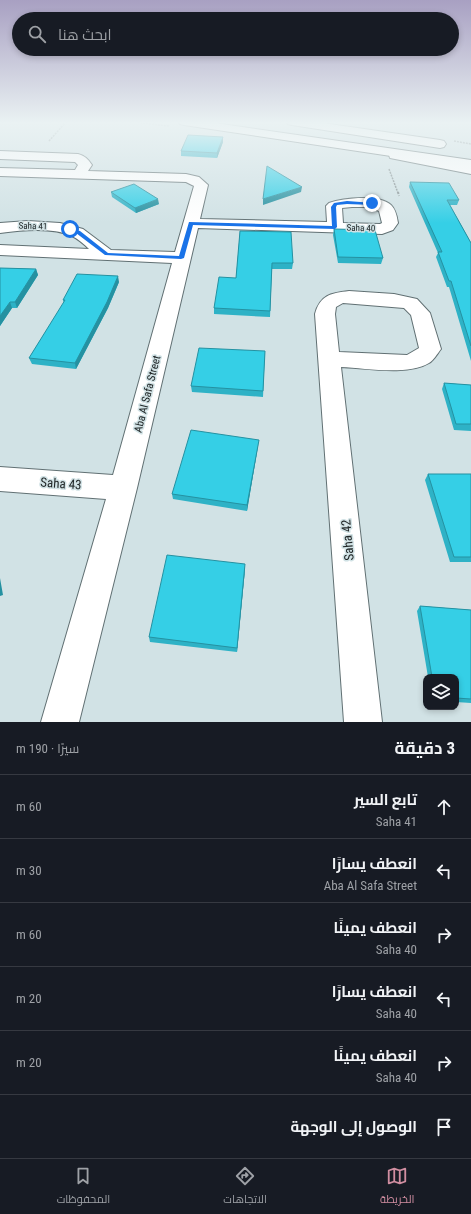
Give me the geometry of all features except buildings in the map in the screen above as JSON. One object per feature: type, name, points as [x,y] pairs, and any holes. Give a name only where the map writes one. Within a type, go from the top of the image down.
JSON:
[{"type":"street","points":[[26,156],[78,158],[83,161],[85,166],[79,175]]},
{"type":"street","points":[[397,156],[471,170]]},
{"type":"street","points":[[414,156],[471,164]]},
{"type":"street","name":"Aba Al Safa Street","points":[[0,172],[177,178],[194,180],[200,185],[60,722]]},
{"type":"street","name":"Saha 40","points":[[191,223],[382,229],[389,225],[389,220],[386,210],[383,207],[372,203],[347,202],[336,204],[333,207],[335,227]]},
{"type":"street","name":"Saha 41","points":[[0,228],[24,226],[70,229],[78,232],[106,254]]},
{"type":"street","points":[[0,250],[181,258]]},
{"type":"street","name":"Saha 42","points":[[330,359],[408,363],[419,360],[426,355],[430,349],[420,313],[415,307],[404,301],[349,298],[332,301],[327,305],[326,314],[330,359],[363,722]]},
{"type":"street","name":"Saha 43","points":[[0,479],[122,488]]},
{"type":"path","points":[[383,207],[401,204],[389,166]]},
{"type":"route","points":[[70,229],[78,232],[106,254],[181,258],[191,223],[335,227],[333,207],[336,204],[347,202],[372,203]]}]
